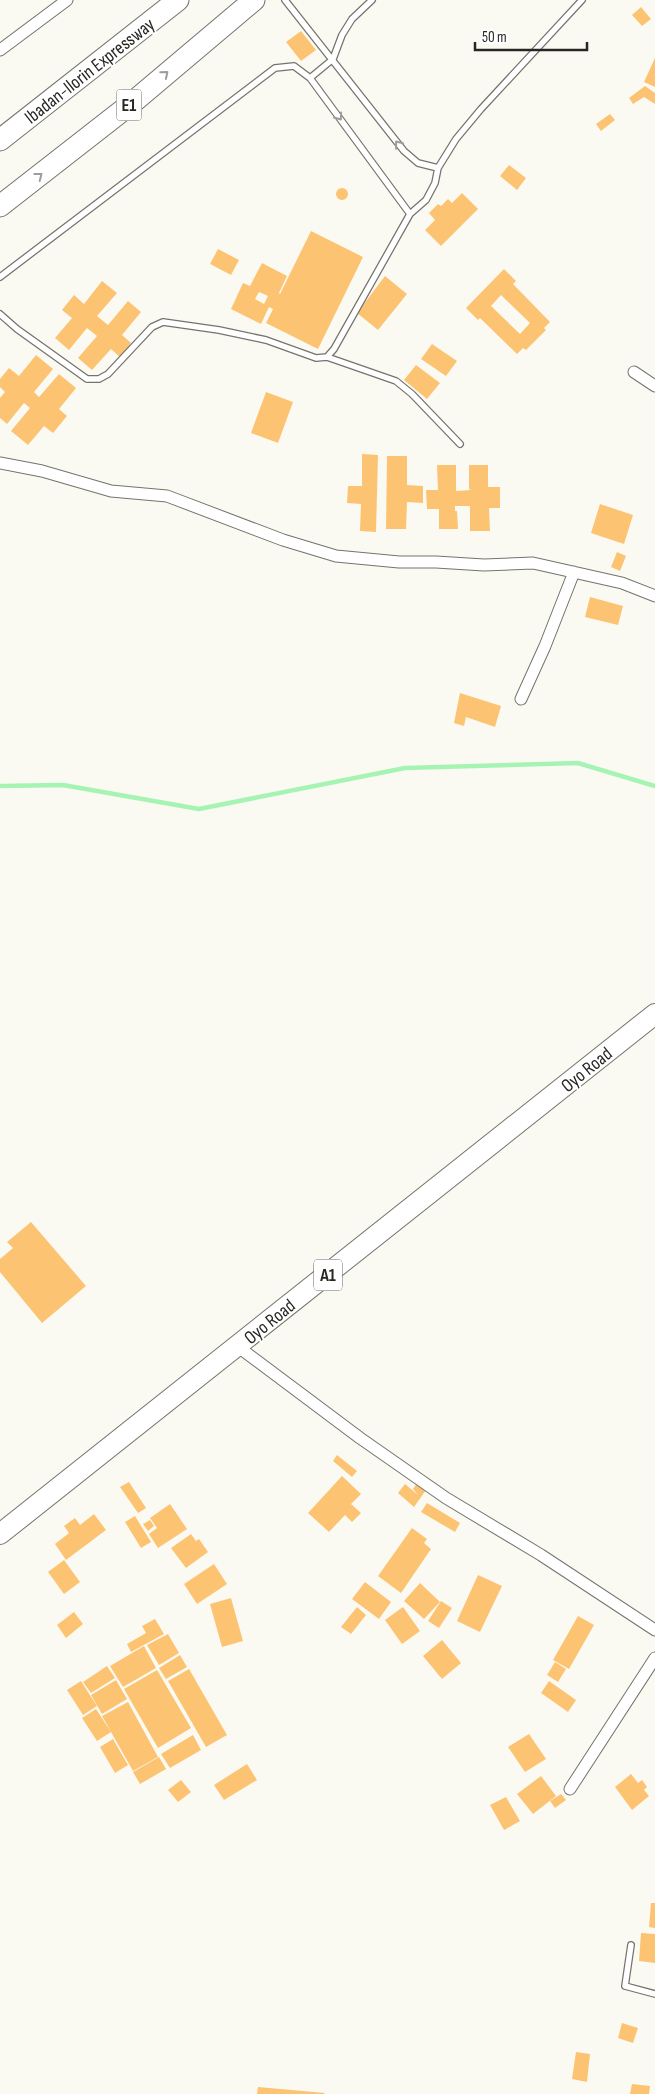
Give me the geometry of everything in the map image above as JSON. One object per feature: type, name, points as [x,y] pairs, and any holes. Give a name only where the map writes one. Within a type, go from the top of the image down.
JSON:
[{"type":"highway","name":"Ibadan-Ilorin Expressway","points":[[0,140],[178,0]]},
{"type":"highway","name":"E1","points":[[0,206],[132,103],[254,0]]},
{"type":"highway","name":"Oyo Road","points":[[0,1534],[655,1014]]},
{"type":"street","points":[[0,50],[67,0]]},
{"type":"street","points":[[634,372],[655,386]]},
{"type":"street","points":[[0,463],[42,471],[111,492],[167,496],[283,540],[336,556],[399,562],[484,565],[533,563],[622,583],[655,596]]},
{"type":"street","points":[[521,699],[545,646],[574,572]]},
{"type":"street","points":[[238,1346],[360,1438],[446,1498],[541,1555],[655,1630]]},
{"type":"street","points":[[570,1789],[655,1658]]},
{"type":"lane","points":[[284,0],[404,151],[418,163],[438,168]]},
{"type":"lane","points":[[310,78],[332,59],[342,35],[352,19],[372,0]]},
{"type":"lane","points":[[326,357],[334,349],[410,214],[426,200],[435,183],[438,168],[456,140],[481,108],[582,0]]},
{"type":"lane","points":[[0,277],[275,68],[294,66],[310,78],[410,214]]},
{"type":"lane","points":[[0,314],[17,329],[87,379],[99,379],[108,374],[152,327],[163,322],[266,340],[316,358],[326,357],[396,381],[412,394],[460,444]]},
{"type":"lane","points":[[631,1945],[624,1986],[655,1994]]},
{"type":"building","points":[[641,7],[651,19],[642,26],[632,15]]},
{"type":"building","points":[[301,31],[316,50],[301,61],[286,42]]},
{"type":"building","points":[[655,58],[655,87],[644,82]]},
{"type":"building","points":[[645,86],[655,93],[655,104],[644,97],[633,104],[629,98]]},
{"type":"building","points":[[610,114],[615,120],[601,131],[596,124]]},
{"type":"building","points":[[509,165],[526,178],[517,190],[500,176]]},
{"type":"building","points":[[340,188],[344,188],[348,194],[344,200],[340,200],[336,196],[336,192]]},
{"type":"building","points":[[462,193],[478,209],[441,246],[425,230],[435,220],[429,213],[438,204],[441,206],[448,199],[452,203]]},
{"type":"building","points":[[311,231],[363,257],[318,349],[266,323],[273,309],[269,307],[261,324],[231,309],[243,283],[250,286],[262,263],[287,276],[280,294]],"holes":[[[259,292],[268,296],[264,304],[255,299]]]},
{"type":"building","points":[[218,249],[239,260],[231,275],[210,264]]},
{"type":"building","points":[[504,269],[516,281],[513,284],[550,322],[544,328],[546,330],[526,350],[523,348],[517,354],[480,318],[478,320],[466,308]],"holes":[[[501,295],[530,323],[520,334],[491,306]]]},
{"type":"building","points":[[385,276],[407,294],[378,330],[357,313]]},
{"type":"building","points":[[102,281],[117,293],[97,316],[108,325],[128,301],[141,312],[122,335],[131,343],[120,357],[111,349],[92,370],[78,358],[97,336],[87,328],[69,350],[55,338],[72,318],[62,310],[74,295],[84,304]]},
{"type":"building","points":[[432,344],[457,361],[446,376],[421,359]]},
{"type":"building","points":[[36,355],[53,369],[34,392],[39,397],[59,374],[76,388],[59,409],[67,416],[53,433],[44,426],[28,445],[11,431],[30,408],[24,403],[7,424],[0,418],[0,398],[5,392],[0,387],[0,379],[9,368],[19,376]]},
{"type":"building","points":[[416,365],[440,383],[427,399],[404,380]]},
{"type":"building","points":[[266,392],[293,402],[278,443],[251,433]]},
{"type":"building","points":[[362,454],[378,455],[376,532],[360,531],[361,504],[347,503],[348,486],[362,486]]},
{"type":"building","points":[[387,456],[407,456],[407,485],[423,486],[423,503],[407,502],[406,529],[386,529]]},
{"type":"building","points":[[437,465],[456,465],[456,491],[471,490],[469,489],[469,465],[488,465],[488,487],[500,487],[500,508],[489,508],[490,531],[470,531],[470,506],[455,506],[458,529],[439,529],[439,509],[427,509],[426,490],[438,490]]},
{"type":"building","points":[[600,504],[633,515],[624,544],[591,533]]},
{"type":"building","points":[[617,552],[626,556],[620,571],[611,567]]},
{"type":"building","points":[[590,597],[623,606],[618,625],[585,617]]},
{"type":"building","points":[[460,693],[501,706],[495,727],[466,717],[464,726],[454,723]]},
{"type":"building","points":[[31,1222],[86,1286],[42,1323],[0,1272],[0,1259],[13,1248],[7,1242]]},
{"type":"building","points":[[337,1455],[357,1471],[352,1477],[333,1461]]},
{"type":"building","points":[[342,1476],[361,1494],[351,1504],[361,1513],[352,1522],[345,1515],[329,1532],[308,1513]]},
{"type":"building","points":[[129,1482],[146,1508],[138,1513],[120,1487]]},
{"type":"building","points":[[417,1483],[426,1490],[414,1507],[398,1493],[405,1484],[418,1495],[413,1489]]},
{"type":"building","points":[[427,1503],[460,1523],[455,1532],[421,1512]]},
{"type":"building","points":[[170,1504],[187,1529],[158,1548],[149,1534],[157,1528],[150,1518]]},
{"type":"building","points":[[94,1514],[106,1530],[66,1560],[55,1544],[69,1533],[64,1526],[75,1518],[80,1525]]},
{"type":"building","points":[[135,1516],[151,1542],[141,1548],[125,1522]]},
{"type":"building","points":[[150,1520],[154,1526],[148,1531],[143,1524]]},
{"type":"building","points":[[412,1528],[427,1539],[424,1543],[431,1549],[401,1593],[378,1576]]},
{"type":"building","points":[[191,1534],[196,1541],[199,1539],[208,1552],[186,1568],[171,1548]]},
{"type":"building","points":[[64,1560],[80,1582],[64,1594],[48,1572]]},
{"type":"building","points":[[214,1564],[227,1584],[197,1604],[184,1584]]},
{"type":"building","points":[[478,1575],[502,1586],[480,1632],[457,1621]]},
{"type":"building","points":[[365,1582],[391,1602],[379,1619],[352,1599]]},
{"type":"building","points":[[420,1583],[440,1602],[424,1619],[404,1601]]},
{"type":"building","points":[[231,1598],[243,1641],[222,1647],[210,1604]]},
{"type":"building","points":[[441,1601],[452,1608],[439,1628],[428,1621]]},
{"type":"building","points":[[357,1607],[366,1615],[351,1634],[341,1627]]},
{"type":"building","points":[[403,1607],[420,1631],[402,1644],[385,1620]]},
{"type":"building","points":[[74,1612],[83,1624],[66,1638],[57,1625]]},
{"type":"building","points":[[578,1616],[594,1625],[569,1669],[553,1660]]},
{"type":"building","points":[[155,1619],[164,1634],[131,1652],[127,1644],[146,1633],[142,1626]]},
{"type":"building","points":[[168,1634],[179,1653],[159,1665],[147,1645]]},
{"type":"building","points":[[442,1640],[461,1663],[442,1679],[423,1656]]},
{"type":"building","points":[[144,1646],[156,1668],[123,1687],[110,1666]]},
{"type":"building","points":[[180,1655],[187,1667],[166,1679],[159,1668]]},
{"type":"building","points":[[555,1662],[566,1669],[558,1682],[547,1675]]},
{"type":"building","points":[[107,1666],[115,1678],[91,1693],[83,1682]]},
{"type":"building","points":[[189,1669],[227,1735],[206,1747],[168,1681]]},
{"type":"building","points":[[157,1670],[191,1728],[158,1748],[124,1689]]},
{"type":"building","points":[[116,1680],[127,1699],[102,1714],[91,1695]]},
{"type":"building","points":[[81,1681],[97,1706],[83,1715],[67,1690]]},
{"type":"building","points":[[549,1681],[576,1700],[568,1712],[541,1693]]},
{"type":"building","points":[[128,1702],[158,1757],[133,1771],[102,1716]]},
{"type":"building","points":[[96,1709],[111,1732],[97,1741],[82,1718]]},
{"type":"building","points":[[529,1734],[546,1759],[525,1772],[508,1747]]},
{"type":"building","points":[[193,1735],[201,1750],[170,1768],[161,1754]]},
{"type":"building","points":[[113,1739],[128,1765],[115,1773],[100,1747]]},
{"type":"building","points":[[159,1757],[166,1769],[140,1784],[133,1772]]},
{"type":"building","points":[[247,1764],[257,1780],[224,1800],[214,1785]]},
{"type":"building","points":[[631,1774],[638,1783],[642,1780],[647,1787],[644,1790],[649,1796],[632,1810],[615,1787]]},
{"type":"building","points":[[541,1776],[556,1796],[533,1814],[517,1794]]},
{"type":"building","points":[[181,1780],[191,1792],[178,1802],[168,1790]]},
{"type":"building","points":[[561,1794],[566,1800],[555,1808],[550,1801]]},
{"type":"building","points":[[506,1797],[520,1821],[504,1830],[490,1805]]},
{"type":"building","points":[[651,1903],[655,1903],[655,1928],[649,1927]]},
{"type":"building","points":[[641,1933],[655,1934],[655,1963],[639,1961]]},
{"type":"building","points":[[622,2023],[638,2028],[633,2043],[618,2038]]},
{"type":"building","points":[[576,2052],[590,2054],[587,2082],[572,2079]]},
{"type":"building","points":[[632,2084],[650,2086],[649,2094],[630,2094]]},
{"type":"building","points":[[258,2087],[325,2093],[257,2094]]},
{"type":"waterway","points":[[0,786],[63,785],[199,809],[405,768],[578,763],[655,786]]}]
